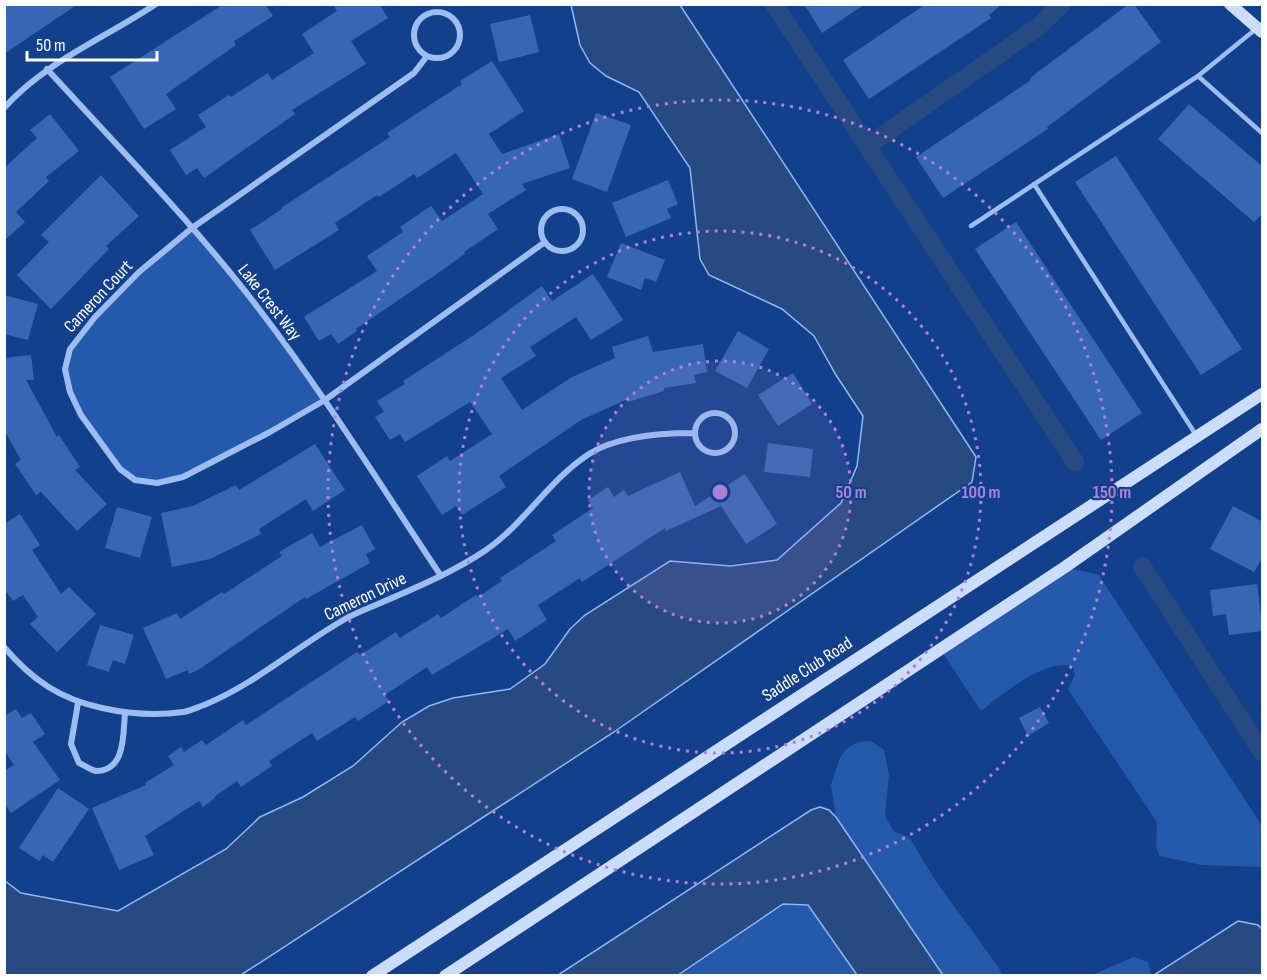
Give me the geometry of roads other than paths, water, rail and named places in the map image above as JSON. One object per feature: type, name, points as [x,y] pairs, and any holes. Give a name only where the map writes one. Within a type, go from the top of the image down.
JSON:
[{"type":"street","points":[[4,108],[47,69],[156,4]]},
{"type":"street","points":[[1230,4],[1261,28]]},
{"type":"street","points":[[447,13],[458,25],[460,33],[456,48],[442,57],[427,56],[416,46],[414,32],[416,24],[426,14],[447,13]]},
{"type":"street","name":"Cameron Court","points":[[427,56],[414,73],[192,228],[139,272],[95,317],[70,349],[65,369],[70,392],[81,415],[120,469],[135,480],[157,483],[183,477],[270,432],[325,400],[545,242]]},
{"type":"street","name":"Lake Crest Way","points":[[47,69],[192,228],[258,308],[325,400],[441,576]]},
{"type":"street","points":[[562,209],[575,213],[583,231],[578,245],[571,249],[557,251],[545,242],[541,230],[542,223],[550,213],[562,209]]},
{"type":"street","name":"Saddle Club Road","points":[[372,975],[1263,394]]},
{"type":"street","points":[[718,413],[730,420],[735,432],[727,449],[715,453],[708,452],[698,444],[694,433],[699,420],[705,415],[718,413]]},
{"type":"street","points":[[445,975],[1065,567],[1263,429]]},
{"type":"street","name":"Cameron Drive","points":[[4,647],[22,668],[60,694],[78,703],[139,715],[185,712],[228,695],[342,621],[441,576],[472,559],[495,543],[589,454],[609,444],[662,433],[694,433]]},
{"type":"street","points":[[78,703],[71,744],[79,763],[96,771],[111,766],[120,755],[125,713]]},
{"type":"lane","points":[[971,226],[1198,76],[1261,28]]},
{"type":"lane","points":[[1198,76],[1263,133]]},
{"type":"lane","points":[[1034,184],[1198,437]]},
{"type":"waterway","points":[[774,4],[1075,462]]},
{"type":"waterway","points":[[867,146],[1038,27],[1062,4]]},
{"type":"waterway","points":[[1142,566],[1262,752]]}]
